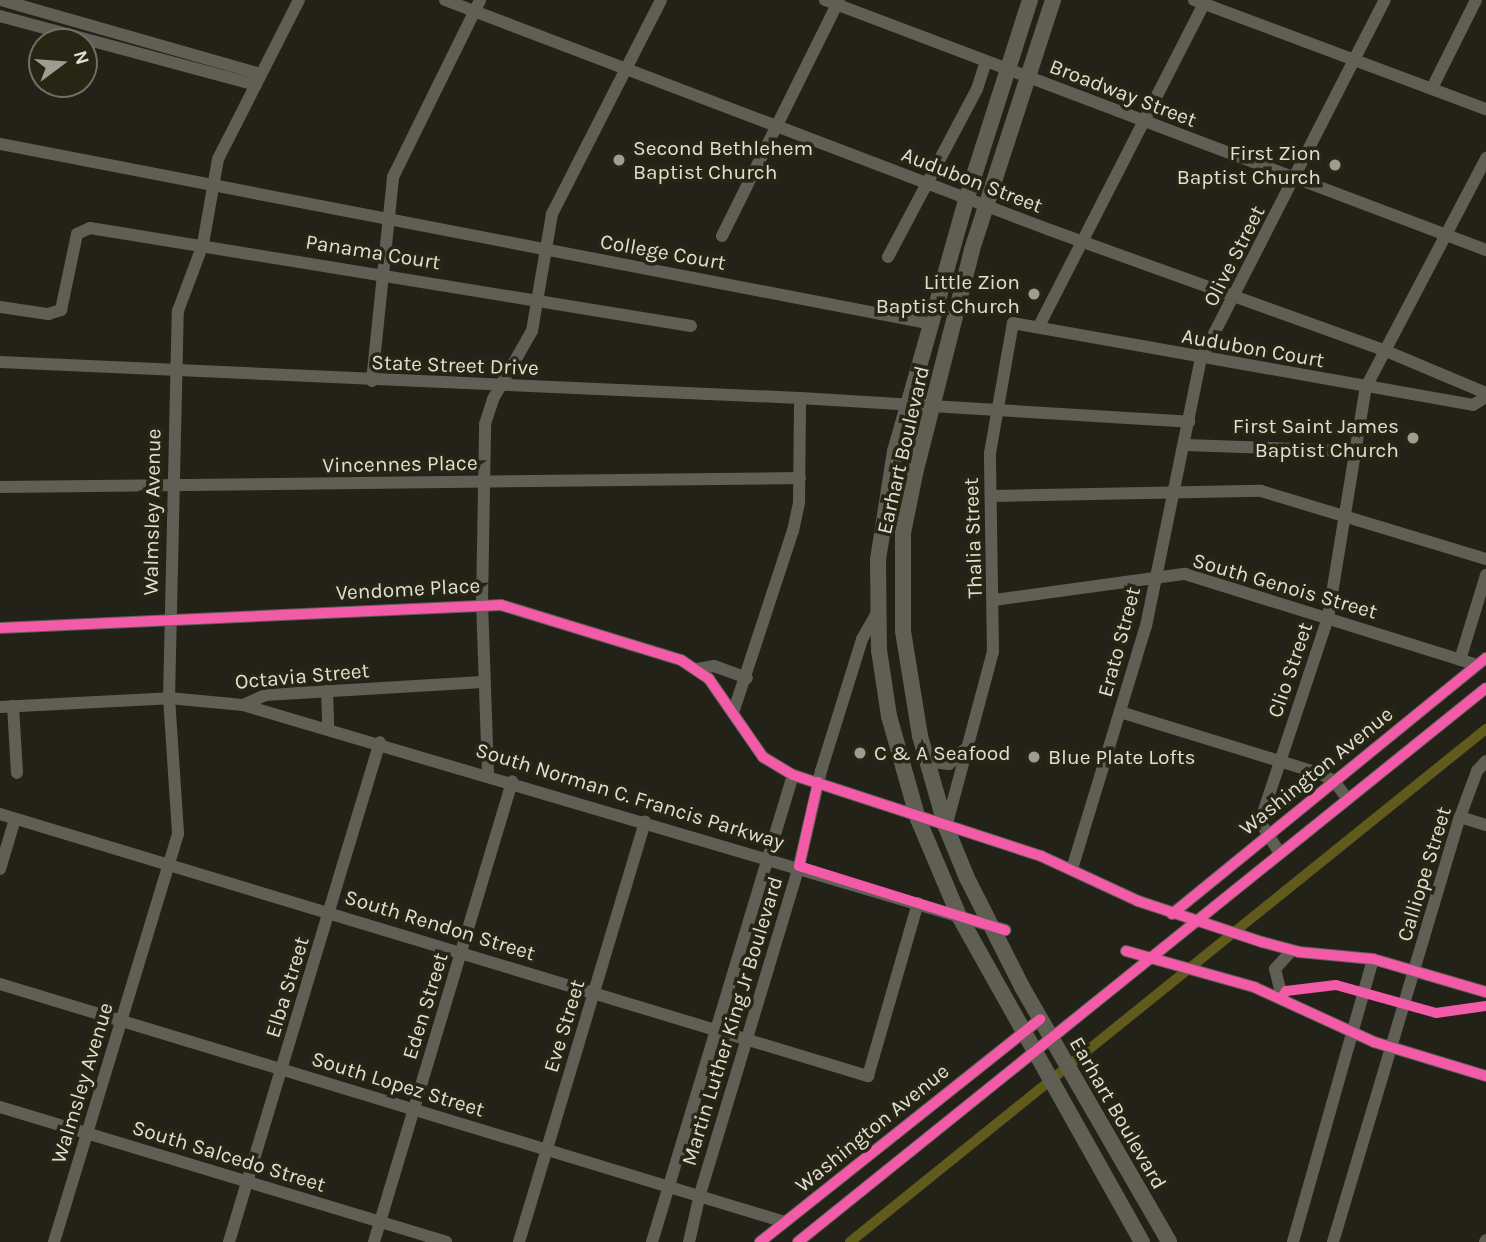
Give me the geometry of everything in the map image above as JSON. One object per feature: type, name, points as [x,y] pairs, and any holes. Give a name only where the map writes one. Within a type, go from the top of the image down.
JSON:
[{"type":"main road","name":"Earhart Boulevard","points":[[1030,0],[967,197],[908,404],[886,496],[877,613],[889,716],[918,819],[959,916],[1142,1242]]},
{"type":"main road","name":"Earhart Boulevard","points":[[1053,0],[986,205],[932,406],[903,533],[901,607],[916,713],[946,827],[998,928],[1040,1019],[1169,1242]]},
{"type":"main road","points":[[889,716],[916,713]]},
{"type":"main road","points":[[1083,1137],[1101,1126]]},
{"type":"street","points":[[1,0],[104,29],[228,71]]},
{"type":"street","name":"Walmsley Avenue","points":[[54,1242],[169,864],[178,824],[169,698],[169,621],[178,311],[203,244],[218,159],[299,0]]},
{"type":"street","name":"Audubon Street","points":[[445,0],[477,6],[626,69],[924,183],[1386,351],[1486,395]]},
{"type":"street","points":[[488,774],[482,604],[485,424],[502,386],[525,349],[552,214],[661,0]]},
{"type":"street","name":"Olive Street","points":[[1189,422],[1201,359],[1235,298],[1385,0]]},
{"type":"street","points":[[1432,88],[1476,0]]},
{"type":"street","points":[[722,236],[778,125],[834,1]]},
{"type":"street","name":"Broadway Street","points":[[834,1],[986,62],[1486,250]]},
{"type":"street","points":[[1039,326],[1202,1],[1486,109]]},
{"type":"street","points":[[372,381],[387,221],[402,152],[477,6]]},
{"type":"street","points":[[0,16],[101,43],[259,79]]},
{"type":"street","points":[[101,43],[104,29]]},
{"type":"street","points":[[888,257],[924,183],[966,110],[986,62]]},
{"type":"street","name":"College Court","points":[[0,144],[387,221],[932,324]]},
{"type":"street","name":"Clio Street","points":[[1279,852],[1260,822],[1328,618],[1366,387],[1486,159]]},
{"type":"street","name":"Panama Court","points":[[0,307],[48,314],[66,304],[78,234],[90,228],[536,298],[691,327]]},
{"type":"street","name":"Audubon Court","points":[[1013,323],[1201,359],[1473,405],[1486,395]]},
{"type":"street","name":"Thalia Street","points":[[946,827],[993,652],[990,453],[1013,323]]},
{"type":"street","name":"State Street Drive","points":[[0,362],[372,381],[800,398],[1189,422]]},
{"type":"street","points":[[733,713],[747,678],[793,531],[800,478],[800,398]]},
{"type":"street","name":"Erato Street","points":[[1072,869],[1156,578],[1189,422]]},
{"type":"street","points":[[1185,445],[1354,451]]},
{"type":"street","name":"Vincennes Place","points":[[0,487],[800,478]]},
{"type":"street","points":[[991,496],[1261,491],[1486,559]]},
{"type":"street","name":"South Genois Street","points":[[994,600],[1185,574],[1461,660],[1481,662]]},
{"type":"street","points":[[1461,660],[1486,575]]},
{"type":"street","name":"Vendome Place","points":[[0,628],[501,605],[621,640],[696,669],[709,679],[763,757],[793,775],[918,819]]},
{"type":"street","name":"Martin Luther King Jr Boulevard","points":[[689,1242],[700,1194],[799,866],[818,782],[862,639],[877,613]]},
{"type":"street","name":"Washington Avenue","points":[[1172,914],[1481,662]]},
{"type":"street","points":[[696,669],[714,666],[747,678]]},
{"type":"street","name":"Octavia Street","points":[[7,707],[169,698],[243,705],[265,695],[483,682]]},
{"type":"street","name":"Washington Avenue","points":[[798,1242],[953,1115],[1055,1045],[1153,955],[1486,688]]},
{"type":"street","points":[[327,691],[328,729]]},
{"type":"street","name":"South Norman C. Francis Parkway","points":[[243,705],[380,742],[998,928]]},
{"type":"street","points":[[7,707],[17,774]]},
{"type":"street","points":[[1119,712],[1280,761],[1334,781],[1348,798]]},
{"type":"street","points":[[1391,735],[1404,752]]},
{"type":"street","name":"Elba Street","points":[[229,1242],[380,742]]},
{"type":"street","points":[[927,761],[949,764],[965,750]]},
{"type":"street","name":"Calliope Street","points":[[1333,1242],[1460,817],[1477,771],[1486,761]]},
{"type":"street","name":"Martin Luther King Jr Boulevard","points":[[652,1242],[793,775]]},
{"type":"street","name":"Eden Street","points":[[374,1242],[512,781]]},
{"type":"street","name":"South Rendon Street","points":[[0,814],[461,950],[868,1076],[918,903]]},
{"type":"street","points":[[1460,817],[1486,825]]},
{"type":"street","points":[[0,869],[15,819]]},
{"type":"street","points":[[918,819],[1072,869],[1172,914],[1198,920],[1262,943],[1292,950],[1373,959],[1486,992]]},
{"type":"street","name":"Eve Street","points":[[519,1242],[645,821]]},
{"type":"street","points":[[1282,997],[1275,969],[1292,950]]},
{"type":"street","points":[[1126,951],[1153,955],[1282,997],[1352,1033],[1486,1076]]},
{"type":"street","name":"Calliope Street","points":[[1293,1242],[1373,959]]},
{"type":"street","name":"South Lopez Street","points":[[0,984],[668,1184],[785,1222]]},
{"type":"street","name":"Washington Avenue","points":[[760,1242],[1040,1019]]},
{"type":"street","points":[[940,1098],[953,1115]]},
{"type":"street","name":"South Salcedo Street","points":[[0,1107],[446,1242]]},
{"type":"waterway","points":[[850,1242],[1486,729]]},
{"type":"cycle path","points":[[0,628],[501,605],[681,660],[709,679],[763,757],[793,775],[1041,856],[1138,901],[1262,942],[1299,952],[1373,959],[1486,992]]},
{"type":"cycle path","points":[[1172,914],[1486,658]]},
{"type":"cycle path","points":[[798,1242],[1486,688]]},
{"type":"cycle path","points":[[818,782],[799,866],[1005,930]]},
{"type":"cycle path","points":[[1126,951],[1254,987],[1374,1042],[1486,1076]]},
{"type":"cycle path","points":[[1282,997],[1286,991],[1336,985],[1436,1013],[1486,1006]]},
{"type":"cycle path","points":[[760,1242],[1040,1019]]},
{"type":"place","name":"Second Bethlehem Baptist Church","points":[[619,160]]},
{"type":"place","name":"First Zion Baptist Church","points":[[1335,165]]},
{"type":"place","name":"Little Zion Baptist Church","points":[[1034,294]]},
{"type":"place","name":"First Saint James Baptist Church","points":[[1413,438]]},
{"type":"place","name":"C & A Seafood","points":[[860,753]]},
{"type":"place","name":"Blue Plate Lofts","points":[[1034,757]]}]
